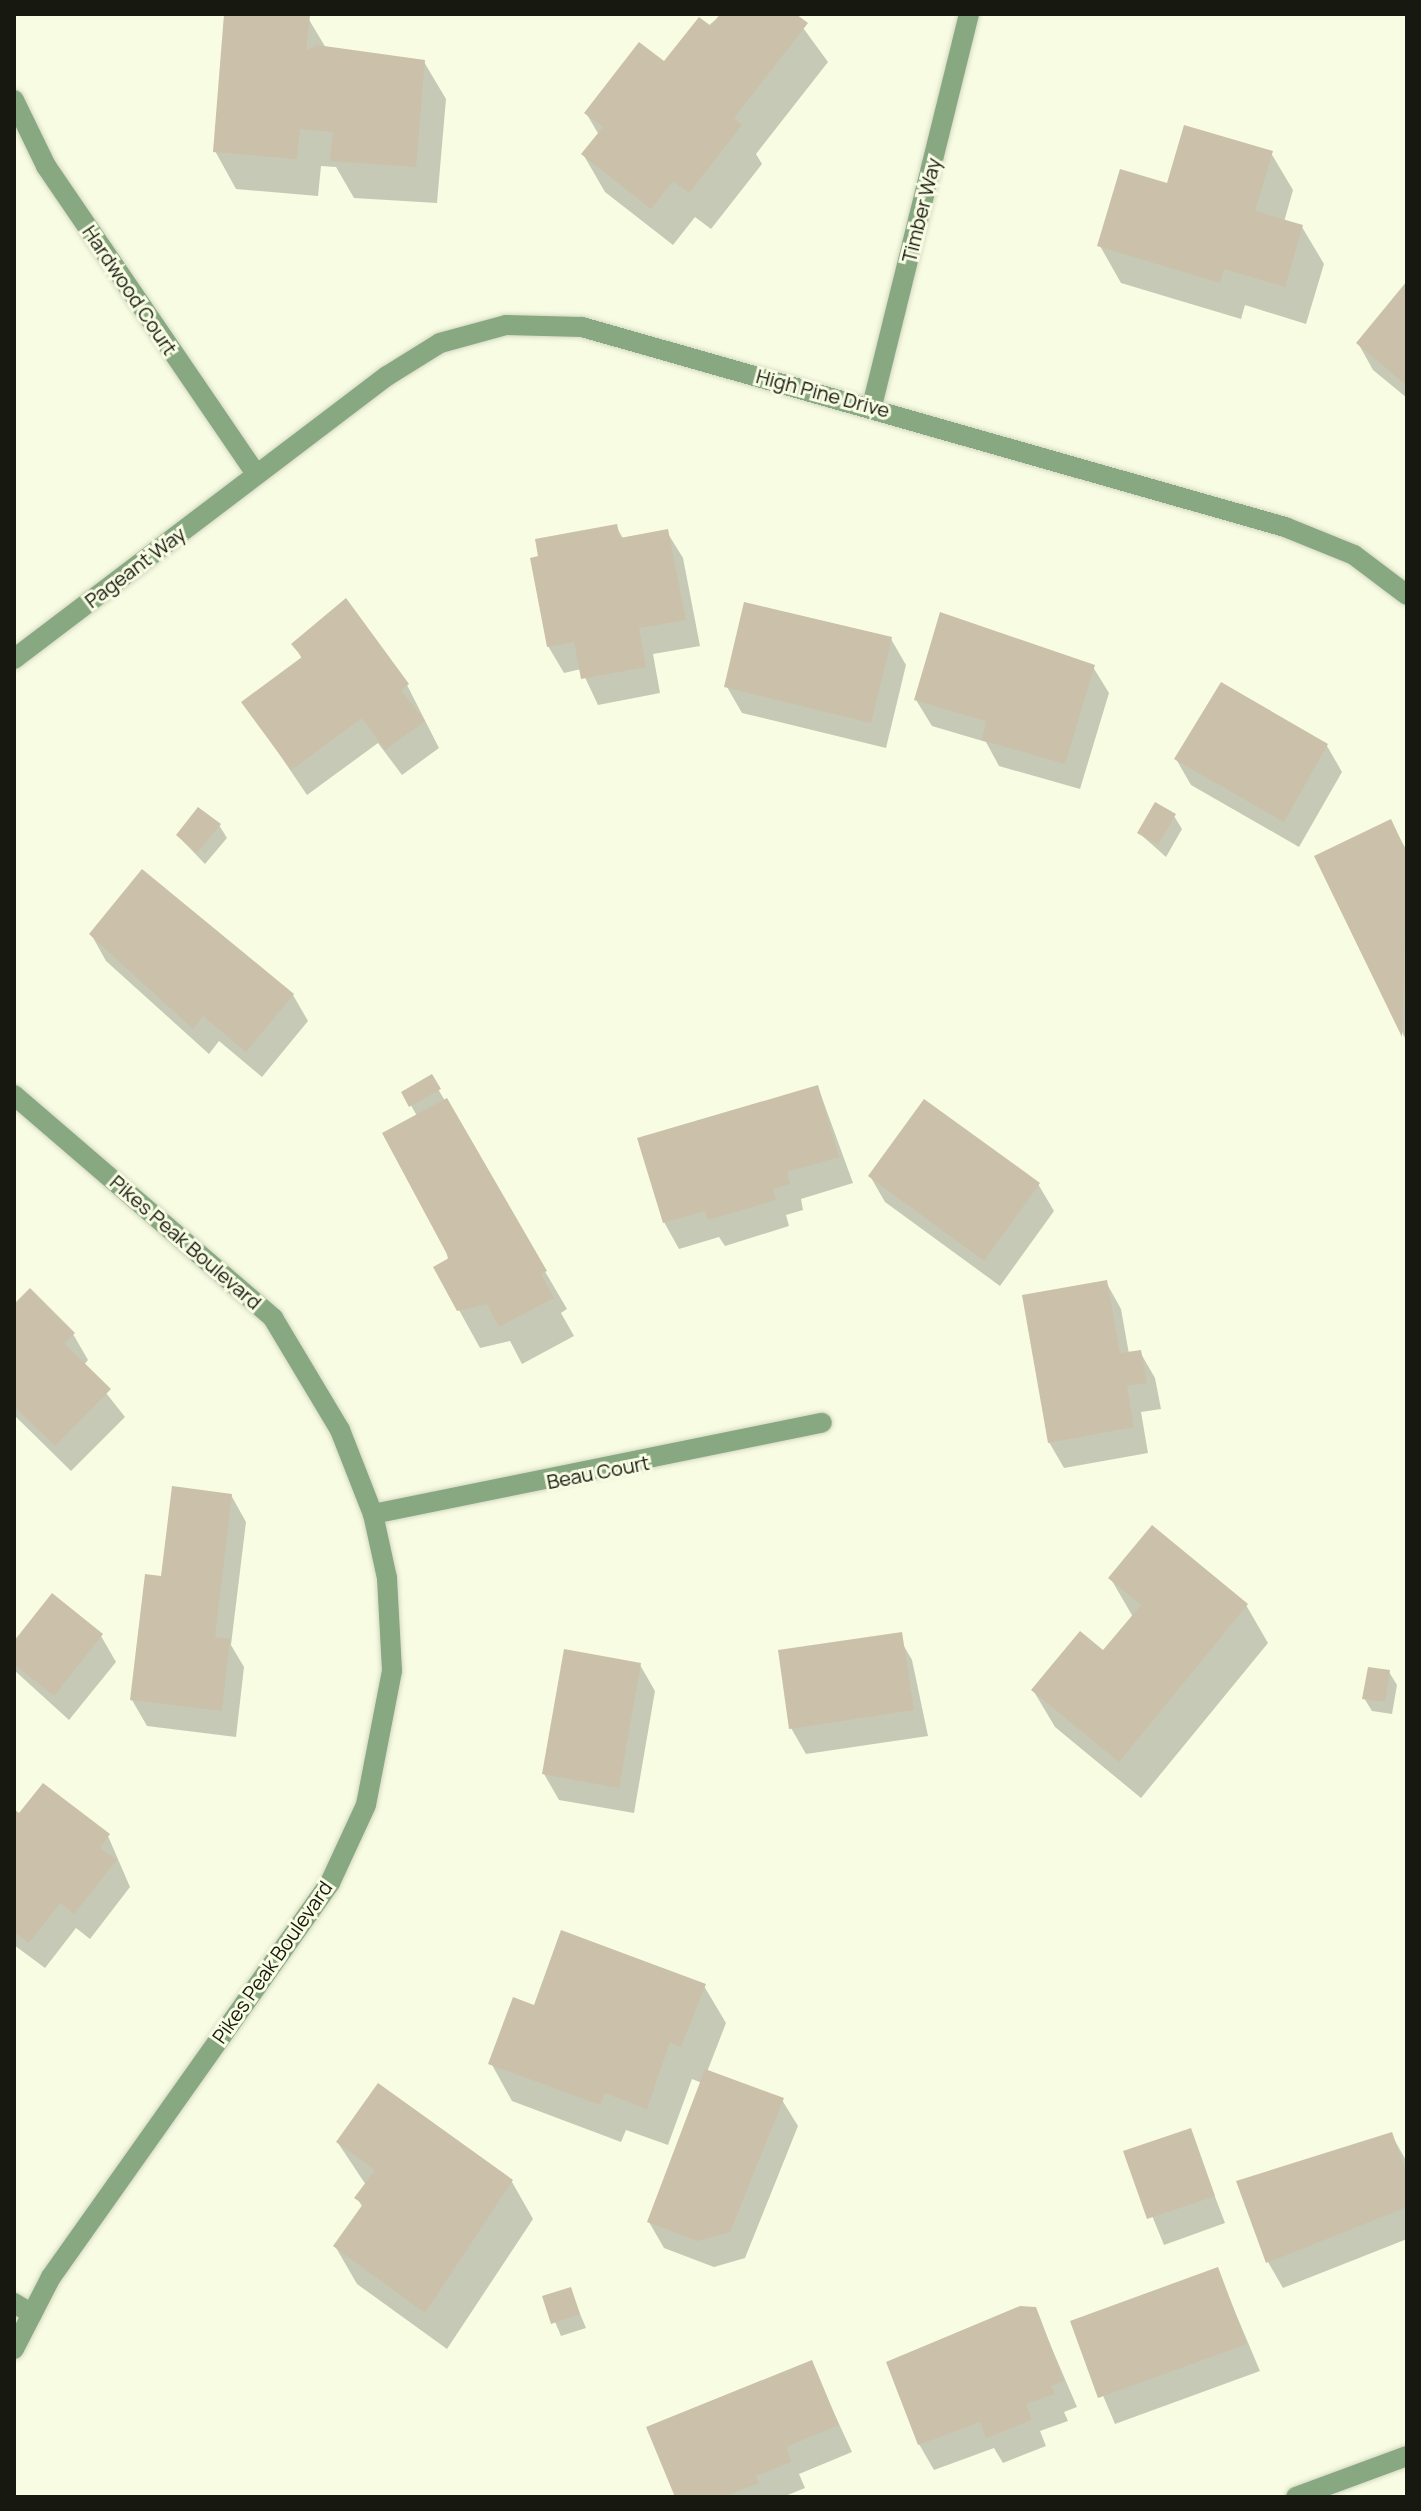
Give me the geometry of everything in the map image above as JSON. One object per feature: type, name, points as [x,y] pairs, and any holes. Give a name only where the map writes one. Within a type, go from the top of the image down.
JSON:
[{"type":"street","name":"Timber Way","points":[[872,406],[969,14]]},
{"type":"street","name":"Hardwood Court","points":[[14,100],[46,166],[256,474]]},
{"type":"street","name":"High Pine Drive","points":[[256,474],[440,343],[506,325],[582,327],[872,406],[1285,527],[1354,555],[1407,595]]},
{"type":"street","name":"Pageant Way","points":[[14,659],[256,474]]},
{"type":"street","name":"Pikes Peak Boulevard","points":[[14,1095],[273,1318],[340,1430],[373,1514],[387,1578],[392,1671],[366,1805],[330,1883],[149,2135],[32,2314],[14,2349]]},
{"type":"street","name":"Beau Court","points":[[373,1514],[822,1423]]},
{"type":"street","points":[[14,2303],[32,2314]]},
{"type":"street","points":[[1296,2497],[1407,2456]]},
{"type":"building","points":[[224,14],[310,16],[306,51],[317,45],[425,60],[416,167],[330,161],[333,132],[300,129],[297,159],[213,152]]},
{"type":"building","points":[[720,14],[796,14],[808,23],[734,118],[742,125],[689,193],[673,181],[651,209],[581,154],[603,127],[584,113],[639,42],[664,61],[699,17],[711,26]]},
{"type":"building","points":[[1184,125],[1273,151],[1255,211],[1303,225],[1285,287],[1224,269],[1220,283],[1097,246],[1120,169],[1167,183]]},
{"type":"building","points":[[1407,281],[1407,386],[1356,343]]},
{"type":"building","points":[[617,524],[620,538],[668,529],[686,620],[639,628],[646,667],[581,679],[574,642],[547,647],[530,558],[538,556],[535,539]]},
{"type":"building","points":[[346,598],[409,684],[401,690],[425,721],[385,750],[362,718],[291,770],[241,702],[302,657],[291,644]]},
{"type":"building","points":[[744,602],[892,637],[871,723],[724,687]]},
{"type":"building","points":[[940,612],[1095,665],[1065,764],[982,740],[986,721],[914,700]]},
{"type":"building","points":[[1221,682],[1328,744],[1284,822],[1174,759]]},
{"type":"building","points":[[1155,802],[1176,814],[1158,845],[1137,833]]},
{"type":"building","points":[[198,807],[221,824],[197,853],[176,835]]},
{"type":"building","points":[[1391,819],[1407,853],[1402,1037],[1314,856]]},
{"type":"building","points":[[142,869],[294,994],[246,1052],[203,1016],[193,1029],[89,934]]},
{"type":"building","points":[[432,1074],[441,1089],[409,1107],[401,1092]]},
{"type":"building","points":[[818,1085],[839,1157],[787,1172],[790,1184],[773,1189],[776,1200],[708,1220],[705,1211],[663,1223],[637,1138]]},
{"type":"building","points":[[447,1098],[547,1271],[541,1274],[554,1298],[499,1327],[487,1304],[457,1311],[433,1267],[449,1258],[382,1133]]},
{"type":"building","points":[[924,1099],[1040,1183],[984,1261],[868,1176]]},
{"type":"building","points":[[1107,1280],[1120,1353],[1141,1350],[1147,1383],[1127,1386],[1134,1427],[1048,1443],[1022,1295]]},
{"type":"building","points":[[30,1288],[75,1333],[64,1343],[111,1389],[55,1446],[14,1406],[14,1304]]},
{"type":"building","points":[[172,1486],[232,1494],[215,1637],[230,1639],[222,1711],[130,1700],[145,1574],[161,1576]]},
{"type":"building","points":[[1152,1525],[1248,1604],[1119,1762],[1031,1690],[1080,1631],[1103,1650],[1141,1605],[1108,1578]]},
{"type":"building","points":[[52,1593],[103,1634],[54,1696],[14,1664],[14,1641]]},
{"type":"building","points":[[902,1632],[914,1710],[789,1729],[778,1650]]},
{"type":"building","points":[[564,1649],[641,1663],[619,1788],[542,1774]]},
{"type":"building","points":[[1368,1667],[1390,1670],[1385,1702],[1362,1699]]},
{"type":"building","points":[[43,1783],[110,1834],[100,1848],[117,1860],[74,1914],[60,1903],[29,1943],[14,1932],[14,1809],[19,1813]]},
{"type":"building","points":[[561,1930],[706,1984],[681,2047],[670,2042],[647,2109],[605,2093],[600,2105],[488,2064],[513,1997],[534,2005]]},
{"type":"building","points":[[705,2069],[784,2098],[730,2232],[698,2241],[647,2222]]},
{"type":"building","points":[[378,2083],[513,2180],[425,2313],[333,2246],[363,2204],[354,2198],[375,2170],[336,2142]]},
{"type":"building","points":[[1191,2128],[1215,2196],[1147,2219],[1123,2151]]},
{"type":"building","points":[[1392,2132],[1407,2175],[1407,2207],[1266,2263],[1236,2181]]},
{"type":"building","points":[[1218,2267],[1247,2344],[1098,2398],[1070,2321]]},
{"type":"building","points":[[571,2287],[580,2314],[551,2324],[542,2296]]},
{"type":"building","points":[[1020,2306],[1036,2307],[1064,2381],[1051,2386],[1055,2394],[1026,2404],[1032,2420],[986,2438],[980,2422],[918,2445],[886,2362]]},
{"type":"building","points":[[812,2360],[839,2425],[786,2447],[791,2462],[756,2476],[759,2483],[723,2497],[675,2497],[646,2427]]}]
